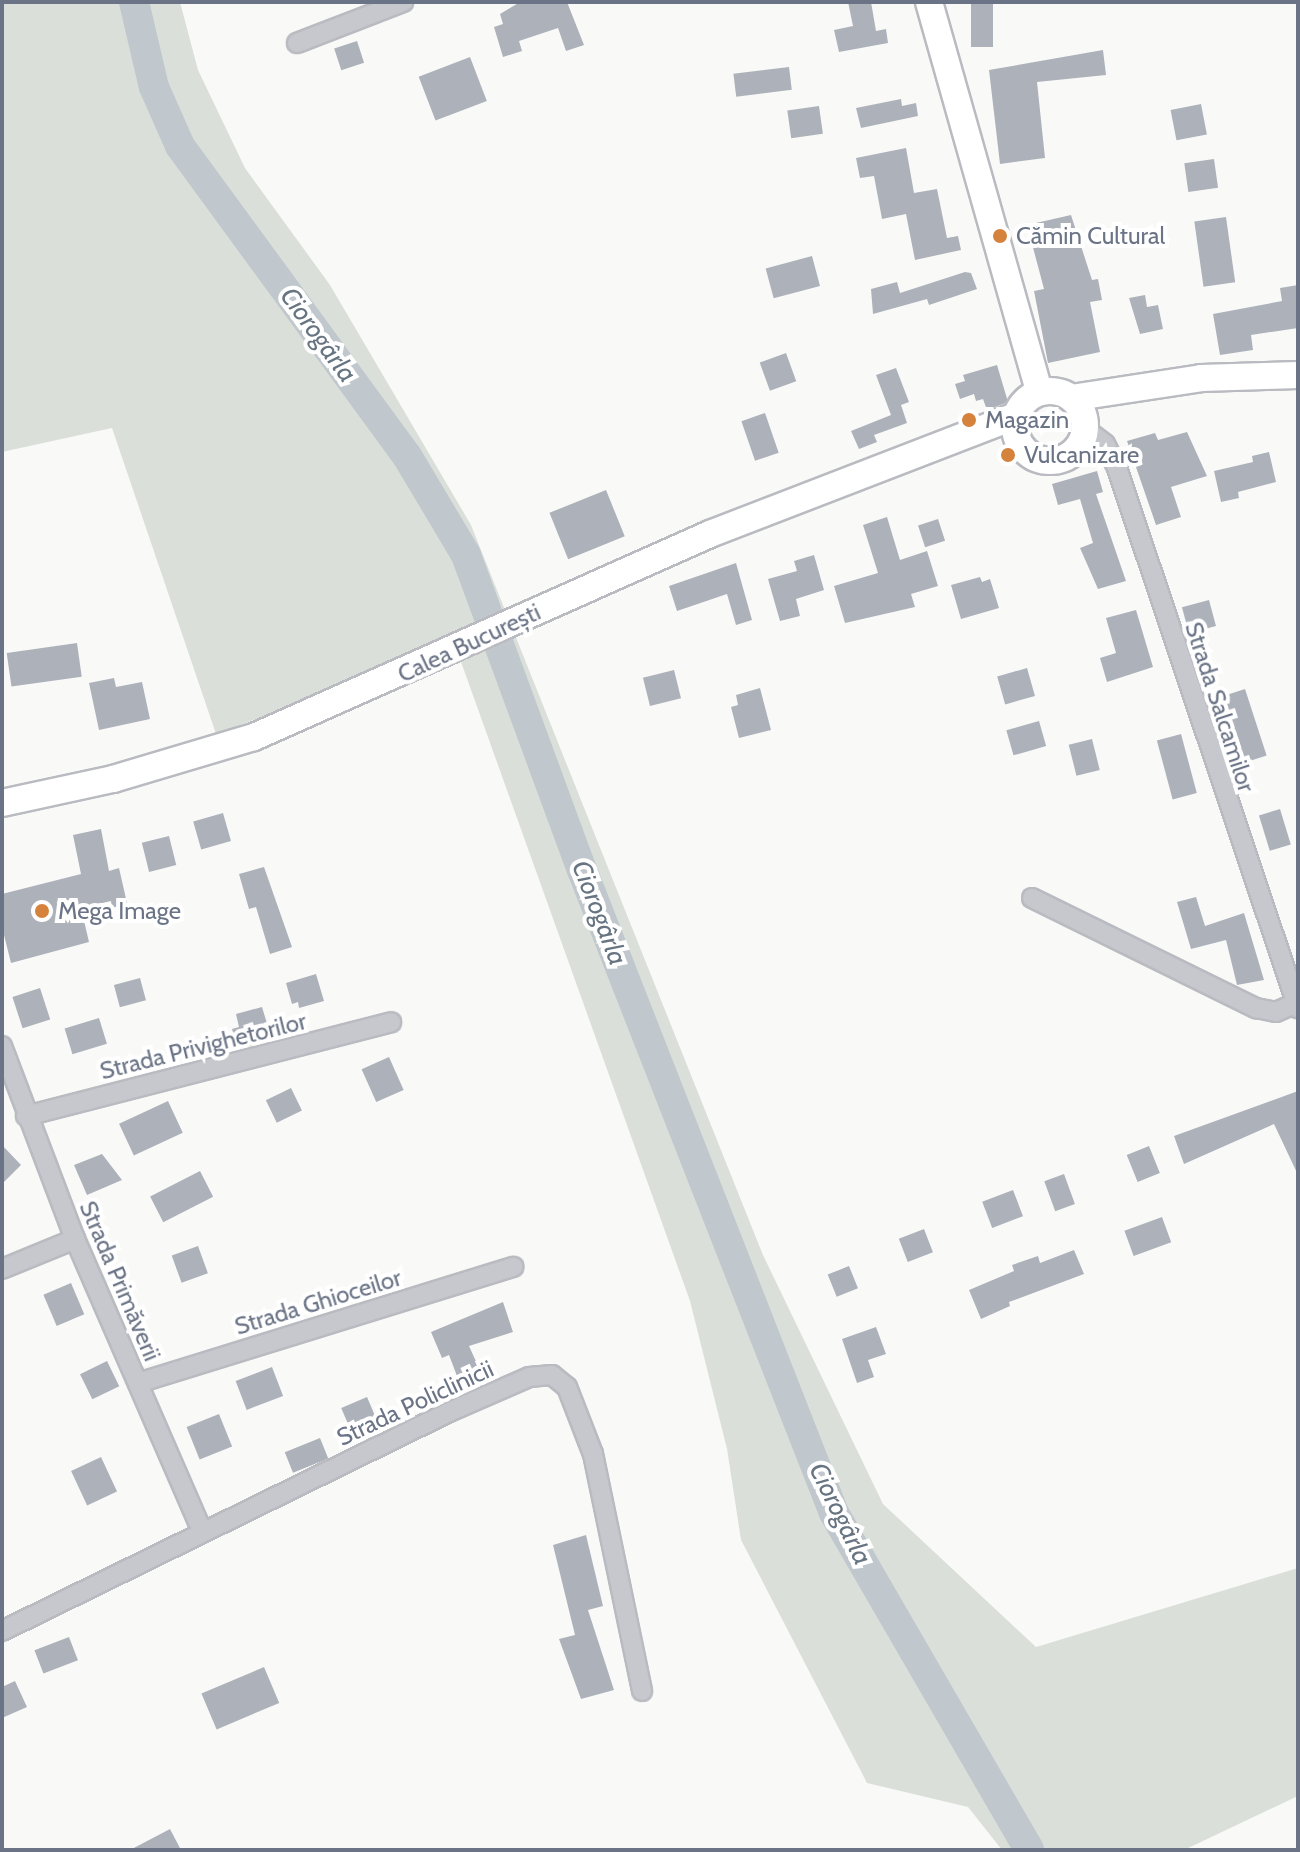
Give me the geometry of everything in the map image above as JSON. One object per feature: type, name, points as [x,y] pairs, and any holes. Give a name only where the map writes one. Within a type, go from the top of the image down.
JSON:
[{"type":"main road","points":[[929,2],[1039,392],[1080,416]]},
{"type":"main road","points":[[1080,416],[1165,384],[1298,375]]},
{"type":"main road","points":[[1039,392],[1024,401],[1016,428],[1033,457],[1057,460],[1077,448],[1080,416]]},
{"type":"main road","name":"Calea București","points":[[2,803],[204,754],[423,665],[557,601],[710,534],[926,452],[1016,428]]},
{"type":"street","points":[[297,43],[403,2]]},
{"type":"street","name":"Strada Salcamilor","points":[[1080,416],[1105,444],[1117,468],[1297,1006]]},
{"type":"street","points":[[1032,898],[1256,1008],[1276,1012],[1297,1006]]},
{"type":"street","name":"Strada Privighetorilor","points":[[26,1116],[391,1022]]},
{"type":"street","name":"Strada Primăverii","points":[[2,1046],[75,1239],[202,1531]]},
{"type":"street","points":[[2,1269],[75,1239]]},
{"type":"street","name":"Strada Ghioceilor","points":[[138,1383],[513,1267]]},
{"type":"street","name":"Strada Policlinicii","points":[[2,1631],[449,1412],[529,1377],[552,1375],[567,1387],[593,1454],[642,1691]]},
{"type":"shaded area","points":[[2,2],[180,2],[198,70],[245,168],[330,285],[471,525],[763,1255],[883,1504],[1036,1647],[1298,1568],[1298,1796],[1184,1850],[1002,1850],[968,1807],[867,1783],[741,1540],[727,1449],[690,1301],[451,634],[333,690],[216,734],[112,428],[2,452]]},
{"type":"building","points":[[520,2],[567,2],[584,45],[566,51],[558,28],[519,41],[522,51],[503,57],[494,27],[503,24],[500,14]]},
{"type":"building","points":[[848,2],[871,2],[876,31],[886,29],[888,43],[839,52],[834,30],[853,26]]},
{"type":"building","points":[[971,2],[993,2],[993,47],[971,47]]},
{"type":"building","points":[[357,41],[364,63],[341,70],[334,48]]},
{"type":"building","points":[[1103,50],[1106,75],[1037,82],[1045,158],[1000,164],[989,70]]},
{"type":"building","points":[[470,57],[487,101],[435,121],[419,77]]},
{"type":"building","points":[[789,67],[792,90],[736,97],[733,74]]},
{"type":"building","points":[[901,99],[902,106],[916,103],[918,116],[861,128],[856,108]]},
{"type":"building","points":[[1201,104],[1207,134],[1176,140],[1171,110]]},
{"type":"building","points":[[819,106],[823,134],[791,138],[787,110]]},
{"type":"building","points":[[906,148],[914,193],[937,189],[947,238],[958,236],[961,250],[915,260],[906,214],[882,219],[874,176],[860,178],[856,158]]},
{"type":"building","points":[[1214,159],[1218,188],[1188,192],[1184,163]]},
{"type":"building","points":[[1071,215],[1092,280],[1098,279],[1102,300],[1090,302],[1100,352],[1048,363],[1034,291],[1044,289],[1027,225]]},
{"type":"building","points":[[1226,217],[1235,282],[1203,287],[1194,221]]},
{"type":"building","points":[[812,256],[820,286],[774,298],[766,268]]},
{"type":"building","points":[[965,272],[971,273],[977,289],[929,305],[927,299],[873,314],[871,289],[897,282],[900,293]]},
{"type":"building","points":[[1298,285],[1298,328],[1251,335],[1253,350],[1220,355],[1213,314],[1282,301],[1280,288]]},
{"type":"building","points":[[1145,295],[1147,307],[1158,305],[1163,329],[1140,334],[1129,298]]},
{"type":"building","points":[[786,353],[796,381],[770,391],[760,363]]},
{"type":"building","points":[[997,365],[1008,402],[987,410],[983,399],[976,401],[974,394],[960,399],[955,384],[965,381],[963,375]]},
{"type":"building","points":[[896,368],[909,402],[901,405],[907,423],[874,435],[877,442],[859,449],[851,431],[891,415],[876,375]]},
{"type":"building","points":[[765,413],[779,453],[755,461],[741,421]]},
{"type":"building","points":[[1187,432],[1207,476],[1171,487],[1181,517],[1156,525],[1127,441],[1155,433],[1158,440]]},
{"type":"building","points":[[1269,452],[1276,482],[1238,492],[1239,498],[1221,502],[1214,471],[1253,462],[1252,456]]},
{"type":"building","points":[[1097,471],[1103,492],[1096,494],[1126,581],[1098,589],[1080,548],[1093,543],[1080,499],[1058,505],[1052,484]]},
{"type":"building","points":[[606,490],[625,536],[568,559],[549,513]]},
{"type":"building","points":[[887,517],[900,560],[927,551],[938,586],[911,594],[915,607],[845,623],[834,586],[878,573],[863,525]]},
{"type":"building","points":[[938,519],[945,541],[925,547],[918,525]]},
{"type":"building","points":[[814,555],[824,590],[796,599],[800,616],[780,621],[768,579],[797,571],[794,561]]},
{"type":"building","points":[[736,563],[752,620],[736,625],[727,594],[677,611],[669,586]]},
{"type":"building","points":[[980,577],[982,582],[990,579],[999,608],[961,619],[951,585]]},
{"type":"building","points":[[1209,600],[1216,626],[1189,633],[1182,607]]},
{"type":"building","points":[[1136,610],[1153,667],[1107,682],[1100,658],[1116,653],[1106,618]]},
{"type":"building","points":[[77,643],[82,677],[11,687],[7,653]]},
{"type":"building","points":[[1027,668],[1035,696],[1005,704],[997,677]]},
{"type":"building","points":[[674,670],[681,698],[650,706],[643,678]]},
{"type":"building","points":[[114,678],[116,687],[142,682],[150,719],[99,730],[89,683]]},
{"type":"building","points":[[760,688],[771,730],[739,738],[731,707],[738,705],[736,695]]},
{"type":"building","points":[[1245,689],[1267,756],[1246,762],[1224,696]]},
{"type":"building","points":[[1039,721],[1046,746],[1013,755],[1006,730]]},
{"type":"building","points":[[1181,734],[1197,793],[1173,799],[1157,740]]},
{"type":"building","points":[[1092,739],[1100,770],[1076,776],[1069,745]]},
{"type":"building","points":[[1280,809],[1291,844],[1270,851],[1259,815]]},
{"type":"building","points":[[223,813],[231,841],[201,849],[193,822]]},
{"type":"building","name":"Mega Image","points":[[101,829],[109,871],[119,868],[127,903],[112,908],[111,901],[81,908],[89,942],[11,963],[2,927],[2,894],[81,874],[73,835]]},
{"type":"building","points":[[169,836],[176,865],[149,872],[142,843]]},
{"type":"building","points":[[264,867],[292,947],[270,954],[256,907],[249,909],[239,874]]},
{"type":"building","points":[[1196,897],[1205,926],[1244,913],[1264,980],[1237,985],[1226,940],[1191,949],[1177,902]]},
{"type":"building","points":[[316,974],[324,1001],[299,1008],[298,1002],[292,1004],[286,983]]},
{"type":"building","points":[[140,978],[146,1000],[120,1007],[114,985]]},
{"type":"building","points":[[40,988],[50,1019],[23,1028],[12,997]]},
{"type":"building","points":[[262,1007],[272,1040],[238,1049],[232,1029],[239,1027],[236,1014]]},
{"type":"building","points":[[99,1018],[107,1044],[72,1054],[65,1029]]},
{"type":"building","points":[[389,1057],[404,1090],[376,1102],[362,1069]]},
{"type":"building","points":[[291,1088],[302,1110],[277,1123],[266,1100]]},
{"type":"building","points":[[1298,1091],[1298,1175],[1274,1124],[1184,1164],[1174,1136]]},
{"type":"building","points":[[168,1101],[183,1133],[134,1156],[119,1124]]},
{"type":"building","points":[[2,1145],[21,1165],[2,1184]]},
{"type":"building","points":[[1149,1146],[1160,1173],[1138,1182],[1127,1155]]},
{"type":"building","points":[[102,1154],[122,1180],[87,1195],[74,1165]]},
{"type":"building","points":[[200,1171],[213,1197],[163,1222],[150,1196]]},
{"type":"building","points":[[1064,1174],[1075,1204],[1055,1211],[1044,1181]]},
{"type":"building","points":[[1013,1190],[1023,1216],[992,1228],[982,1202]]},
{"type":"building","points":[[1162,1217],[1171,1242],[1134,1256],[1124,1231]]},
{"type":"building","points":[[924,1229],[933,1252],[908,1262],[899,1239]]},
{"type":"building","points":[[198,1246],[208,1273],[182,1283],[172,1256]]},
{"type":"building","points":[[1074,1250],[1084,1274],[1009,1302],[1010,1306],[981,1319],[969,1290],[1014,1271],[1012,1265],[1038,1256],[1040,1263]]},
{"type":"building","points":[[849,1266],[858,1288],[837,1297],[828,1275]]},
{"type":"building","points":[[71,1283],[84,1314],[57,1326],[43,1295]]},
{"type":"building","points":[[503,1302],[513,1332],[469,1346],[479,1368],[457,1376],[449,1355],[442,1358],[431,1332]]},
{"type":"building","points":[[876,1327],[886,1354],[868,1360],[874,1377],[857,1383],[842,1339]]},
{"type":"building","points":[[107,1361],[119,1386],[92,1399],[80,1374]]},
{"type":"building","points":[[272,1367],[283,1396],[247,1410],[236,1381]]},
{"type":"building","points":[[367,1397],[379,1425],[353,1436],[341,1408]]},
{"type":"building","points":[[219,1414],[232,1446],[200,1460],[187,1427]]},
{"type":"building","points":[[320,1438],[328,1458],[293,1473],[285,1452]]},
{"type":"building","points":[[101,1457],[117,1491],[87,1505],[71,1471]]},
{"type":"building","points":[[586,1535],[603,1606],[588,1610],[614,1690],[581,1699],[559,1639],[575,1635],[553,1545]]},
{"type":"building","points":[[69,1637],[78,1660],[43,1674],[34,1650]]},
{"type":"building","points":[[264,1667],[279,1703],[217,1729],[201,1694]]},
{"type":"building","points":[[15,1681],[27,1707],[2,1718],[2,1687]]},
{"type":"building","points":[[170,1829],[181,1850],[130,1850]]},
{"type":"waterway","name":"Ciorogârla","points":[[134,2],[154,87],[180,146],[407,456],[466,555],[582,870],[834,1513],[1029,1850]]},
{"type":"place","name":"Cămin Cultural","points":[[1000,236]]},
{"type":"place","name":"Magazin","points":[[969,420]]},
{"type":"place","name":"Vulcanizare","points":[[1008,455]]},
{"type":"place","name":"Mega Image","points":[[42,911]]}]
